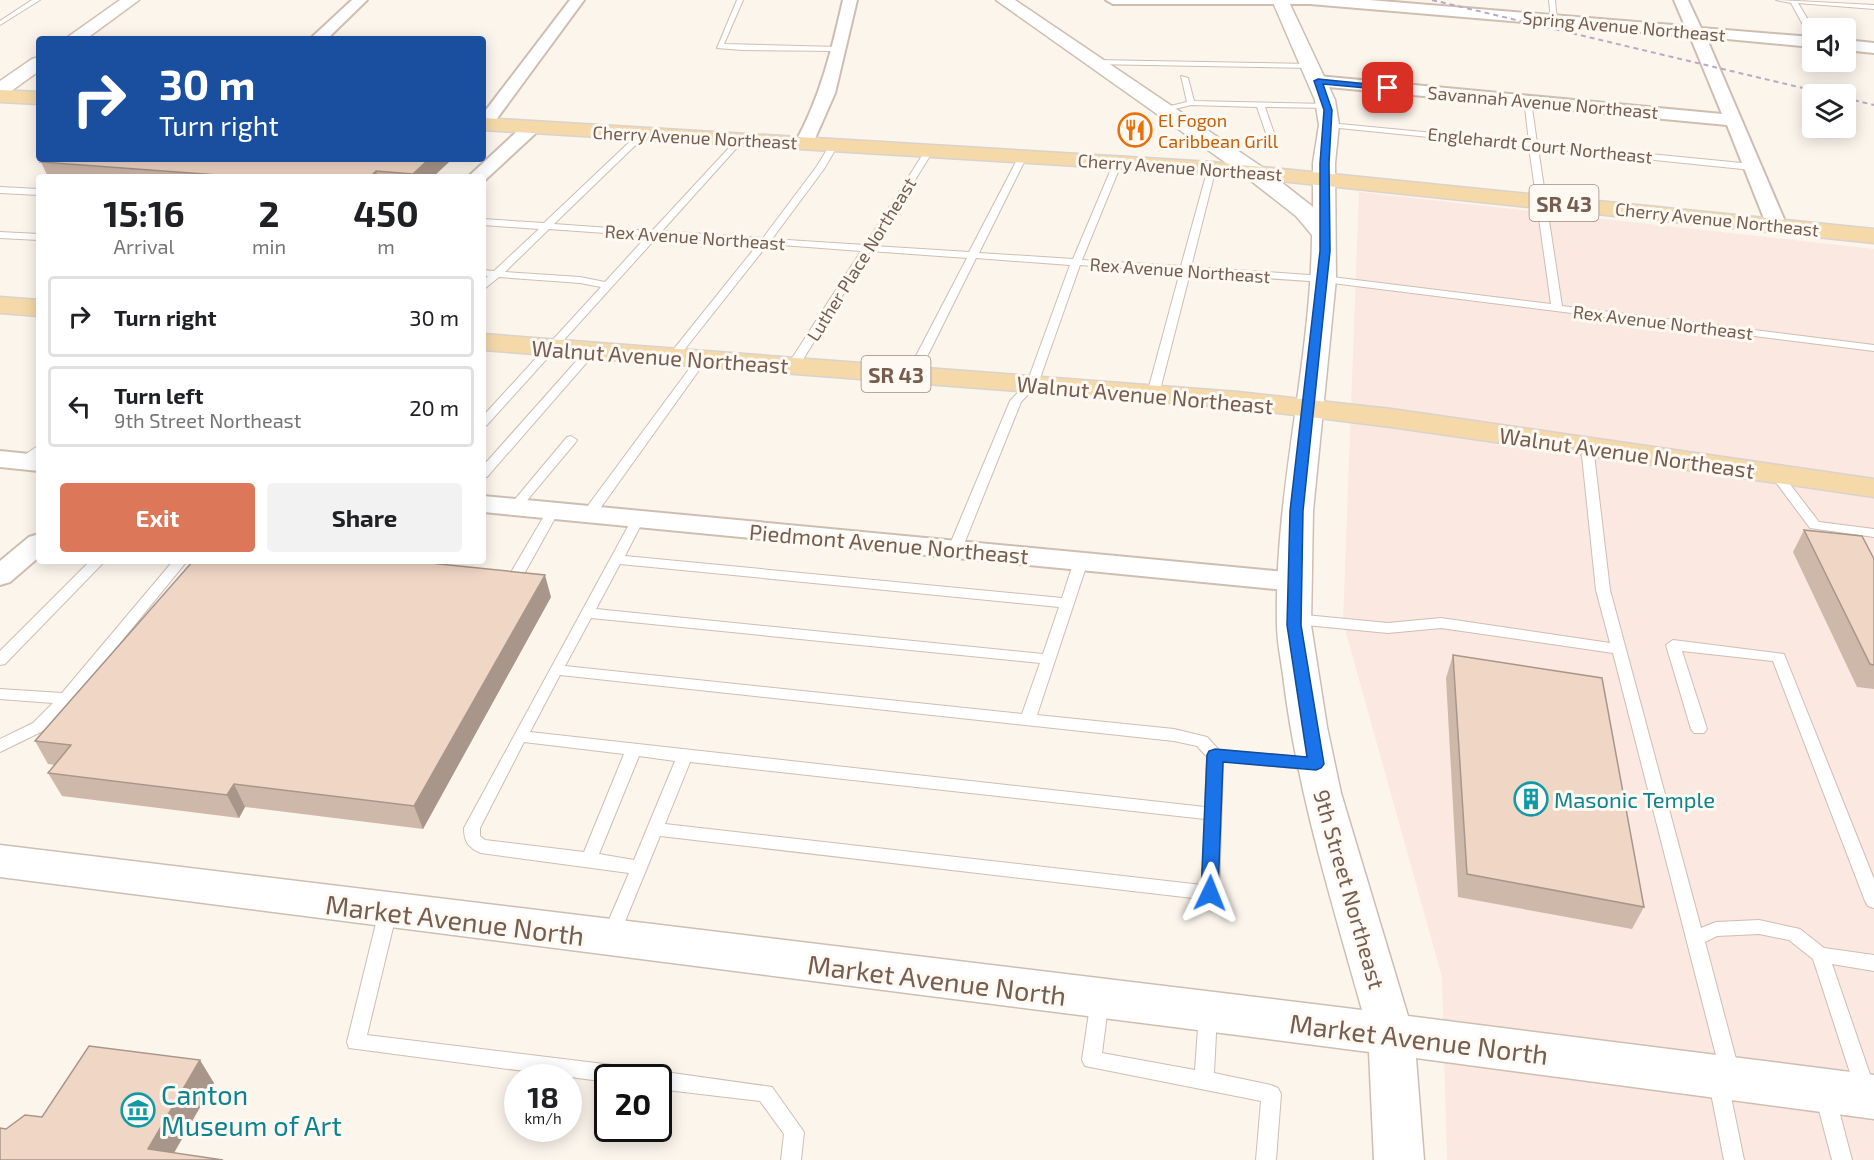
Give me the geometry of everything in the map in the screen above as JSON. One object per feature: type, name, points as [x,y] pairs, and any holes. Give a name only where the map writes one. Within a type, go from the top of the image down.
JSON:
[{"type":"main road","points":[[0,96],[36,98]]},
{"type":"main road","name":"Cherry Avenue Northeast","points":[[486,124],[1212,168],[1874,236]]},
{"type":"main road","points":[[0,305],[36,308]]},
{"type":"main road","name":"Walnut Avenue Northeast","points":[[486,342],[1032,384],[1309,408],[1874,488]]},
{"type":"street","points":[[78,36],[131,0]]},
{"type":"street","points":[[321,36],[360,0]]},
{"type":"street","points":[[486,120],[577,0]]},
{"type":"street","points":[[804,143],[826,89],[850,0]]},
{"type":"street","points":[[1004,0],[1254,172],[1304,211],[1325,235]]},
{"type":"street","name":"Spring Avenue Northeast","points":[[1113,0],[1280,0],[1424,4],[1555,20],[1802,41]]},
{"type":"street","name":"9th Street Northeast","points":[[1280,0],[1314,74],[1328,115],[1324,179],[1324,279],[1297,511],[1294,619],[1308,727],[1316,764],[1391,1034],[1399,1160]]},
{"type":"street","points":[[1681,0],[1777,226]]},
{"type":"street","points":[[1856,46],[1874,48]]},
{"type":"street","points":[[0,90],[36,65]]},
{"type":"street","name":"Savannah Avenue Northeast","points":[[1314,74],[1527,101],[1733,120]]},
{"type":"street","points":[[480,174],[532,127]]},
{"type":"street","name":"Piedmont Avenue Northeast","points":[[486,504],[1296,582]]},
{"type":"street","points":[[0,576],[36,546]]},
{"type":"street","name":"Market Avenue North","points":[[2,865],[388,910],[1391,1034],[1871,1097]]},
{"type":"lane","points":[[1,23],[37,0]]},
{"type":"lane","points":[[740,0],[720,46],[838,49]]},
{"type":"lane","points":[[1552,0],[1555,20]]},
{"type":"lane","points":[[1779,0],[1874,7]]},
{"type":"lane","points":[[1793,1],[1803,18]]},
{"type":"lane","name":"Savannah Avenue Northeast","points":[[1095,62],[1314,74]]},
{"type":"lane","points":[[1184,78],[1191,103]]},
{"type":"lane","points":[[1527,101],[1557,309]]},
{"type":"lane","name":"Englehardt Court Northeast","points":[[1165,110],[1191,103],[1260,105],[1532,145],[1752,166]]},
{"type":"lane","points":[[1260,105],[1274,145]]},
{"type":"lane","points":[[486,283],[643,134]]},
{"type":"lane","points":[[486,420],[739,140]]},
{"type":"lane","points":[[673,357],[821,167],[834,145]]},
{"type":"lane","name":"Luther Place Northeast","points":[[793,366],[929,151]]},
{"type":"lane","points":[[912,375],[1023,156]]},
{"type":"lane","points":[[955,549],[1016,401],[1032,384],[1076,263],[1118,162]]},
{"type":"lane","points":[[1153,394],[1212,168]]},
{"type":"lane","points":[[0,189],[36,192]]},
{"type":"lane","name":"Rex Avenue Northeast","points":[[486,222],[1324,279],[1874,348]]},
{"type":"lane","points":[[0,235],[36,237]]},
{"type":"lane","points":[[486,273],[580,280],[608,285]]},
{"type":"lane","points":[[486,471],[591,351]]},
{"type":"lane","points":[[589,514],[702,359]]},
{"type":"lane","points":[[515,507],[571,440]]},
{"type":"lane","points":[[1587,446],[1603,590],[1695,938],[1724,1078],[1734,1160]]},
{"type":"lane","points":[[1775,473],[1815,525],[1874,533]]},
{"type":"lane","points":[[517,574],[553,510]]},
{"type":"lane","points":[[638,519],[472,828],[472,839],[481,846],[589,859],[640,868]]},
{"type":"lane","points":[[1840,528],[1852,544]]},
{"type":"lane","points":[[616,560],[1067,603]]},
{"type":"lane","points":[[1028,719],[1081,561]]},
{"type":"lane","points":[[0,660],[95,564]]},
{"type":"lane","points":[[0,746],[38,727],[66,699],[178,564]]},
{"type":"lane","points":[[587,614],[1048,659]]},
{"type":"lane","points":[[1294,619],[1388,628],[1441,622],[1619,649]]},
{"type":"lane","points":[[1699,729],[1673,645],[1779,657],[1874,901]]},
{"type":"lane","points":[[556,670],[1174,735],[1202,741],[1215,755],[1316,764]]},
{"type":"lane","points":[[0,694],[66,699]]},
{"type":"lane","points":[[520,736],[1212,814]]},
{"type":"lane","points":[[589,859],[634,750]]},
{"type":"lane","points":[[656,829],[1210,893],[1215,755]]},
{"type":"lane","points":[[610,938],[685,756]]},
{"type":"lane","points":[[388,910],[357,1042],[594,1072]]},
{"type":"lane","points":[[1695,938],[1716,929],[1759,927],[1794,934],[1820,955],[1874,963]]},
{"type":"lane","points":[[1820,955],[1871,1097]]},
{"type":"lane","points":[[1100,999],[1092,1059],[1271,1094],[1266,1160]]},
{"type":"lane","points":[[1204,1080],[1208,1012]]},
{"type":"lane","points":[[672,1082],[765,1093],[794,1132],[792,1160]]},
{"type":"lane","points":[[1824,1091],[1842,1160]]},
{"type":"shaded area","points":[[1359,192],[1874,249],[1874,1160],[1447,1160],[1442,977],[1343,622]]},
{"type":"building","points":[[41,162],[426,162],[413,174],[376,171],[373,174],[204,174]]},
{"type":"building","points":[[1804,530],[1862,536],[1874,559],[1874,665],[1870,664]]},
{"type":"building","points":[[190,564],[439,564],[545,575],[414,806],[234,784],[227,795],[48,773],[71,745],[35,741]]},
{"type":"building","name":"Masonic Temple","points":[[1453,655],[1602,678],[1644,907],[1467,874]]},
{"type":"building","name":"Canton Museum of Art","points":[[89,1046],[200,1060],[148,1149],[223,1160],[0,1160],[0,1128],[6,1129],[25,1115],[42,1117]]},
{"type":"railway","points":[[1432,0],[1802,88]]},
{"type":"railway","points":[[1856,101],[1874,105]]},
{"type":"place","name":"El Fogon Caribbean Grill","points":[[1135,130]]},
{"type":"place","name":"Masonic Temple","points":[[1531,799]]},
{"type":"place","name":"Canton Museum of Art","points":[[138,1110]]},
{"type":"route","points":[[1210,893],[1215,755],[1316,764],[1308,727],[1294,625],[1297,511],[1324,279],[1324,163],[1329,124],[1328,110],[1318,81],[1388,88]]}]
